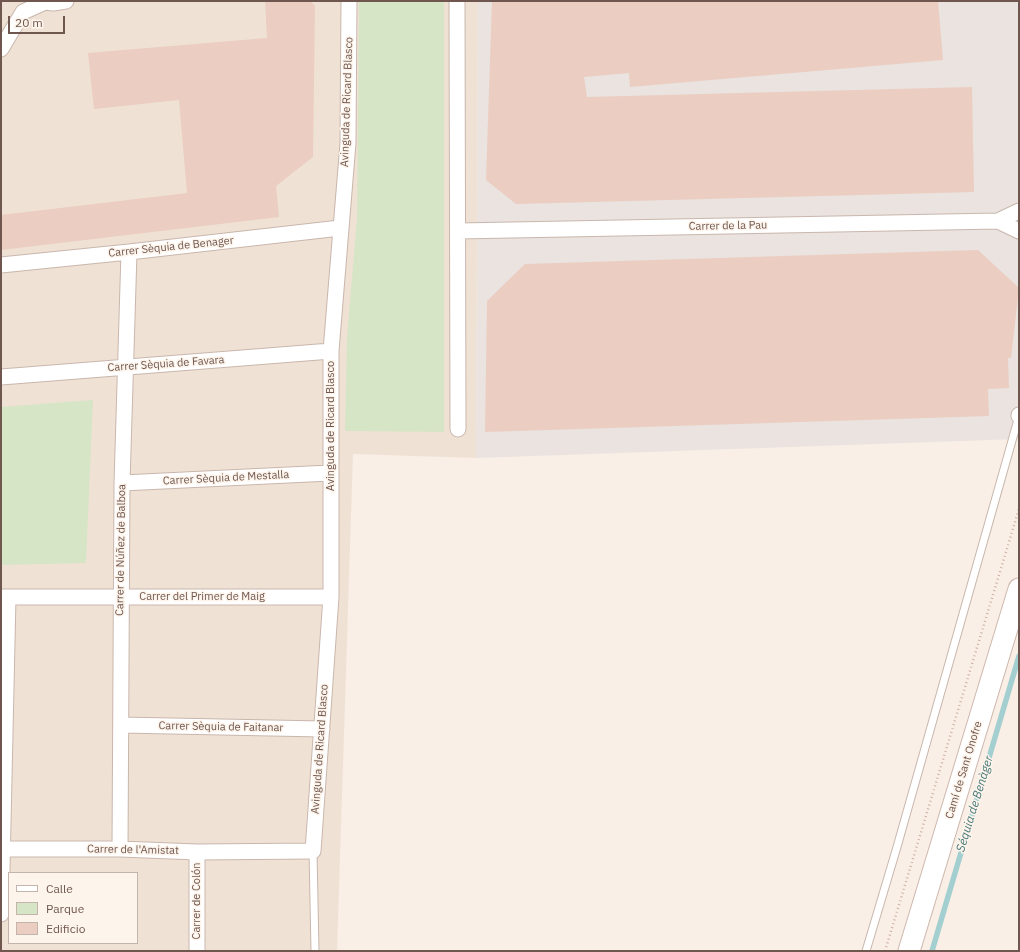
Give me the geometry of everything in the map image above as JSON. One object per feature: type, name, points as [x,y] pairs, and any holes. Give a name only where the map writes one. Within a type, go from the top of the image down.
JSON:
[{"type":"main road","name":"Camí de Sant Onofre","points":[[909,951],[1019,589]]},
{"type":"street","points":[[1,49],[23,12],[40,2],[53,4],[66,1]]},
{"type":"street","name":"Avinguda de Ricard Blasco","points":[[313,851],[331,597],[331,351],[348,143],[349,1]]},
{"type":"street","points":[[457,1],[458,429]]},
{"type":"street","points":[[998,221],[1019,211]]},
{"type":"street","points":[[998,221],[1019,232]]},
{"type":"street","name":"Carrer de la Pau","points":[[458,231],[998,221]]},
{"type":"street","name":"Carrer Sèquia de Benager","points":[[1,265],[340,228]]},
{"type":"street","name":"Carrer de Núñez de Balboa","points":[[120,849],[120,597],[129,252]]},
{"type":"street","name":"Carrer Sèquia de Favara","points":[[1,377],[331,351]]},
{"type":"street","name":"Carrer Sèquia de Mestalla","points":[[122,483],[330,473]]},
{"type":"street","points":[[1,914],[4,597]]},
{"type":"street","name":"Carrer del Primer de Maig","points":[[4,597],[331,597]]},
{"type":"street","name":"Carrer Sèquia de Faitanar","points":[[121,725],[322,729]]},
{"type":"street","name":"Carrer de l'Amistat","points":[[2,849],[120,849],[197,852],[313,851]]},
{"type":"street","name":"Carrer de Colón","points":[[197,852],[198,951]]},
{"type":"lane","points":[[866,951],[897,847],[1019,415]]},
{"type":"lane","points":[[313,851],[315,951]]},
{"type":"path","points":[[885,951],[1019,509]]},
{"type":"shaded area","points":[[1,1],[478,1],[476,458],[353,454],[337,951],[1,951]]},
{"type":"shaded area","points":[[478,1],[1019,1],[1019,439],[476,458]]},
{"type":"green space","points":[[359,1],[444,1],[444,432],[345,431],[347,337],[357,218]]},
{"type":"green space","points":[[93,400],[86,563],[1,565],[1,407]]},
{"type":"building","points":[[265,1],[310,1],[315,6],[313,157],[276,186],[279,217],[1,250],[1,215],[187,193],[179,100],[94,109],[88,53],[267,38]]},
{"type":"building","points":[[492,1],[938,1],[943,60],[630,87],[629,73],[584,77],[587,97],[972,87],[974,192],[516,204],[486,180]]},
{"type":"building","points":[[978,250],[1019,288],[1011,358],[1008,358],[1009,388],[988,389],[989,416],[485,432],[487,301],[525,264]]},
{"type":"waterway","name":"Séquia de Benàger","points":[[932,951],[1019,656]]}]
